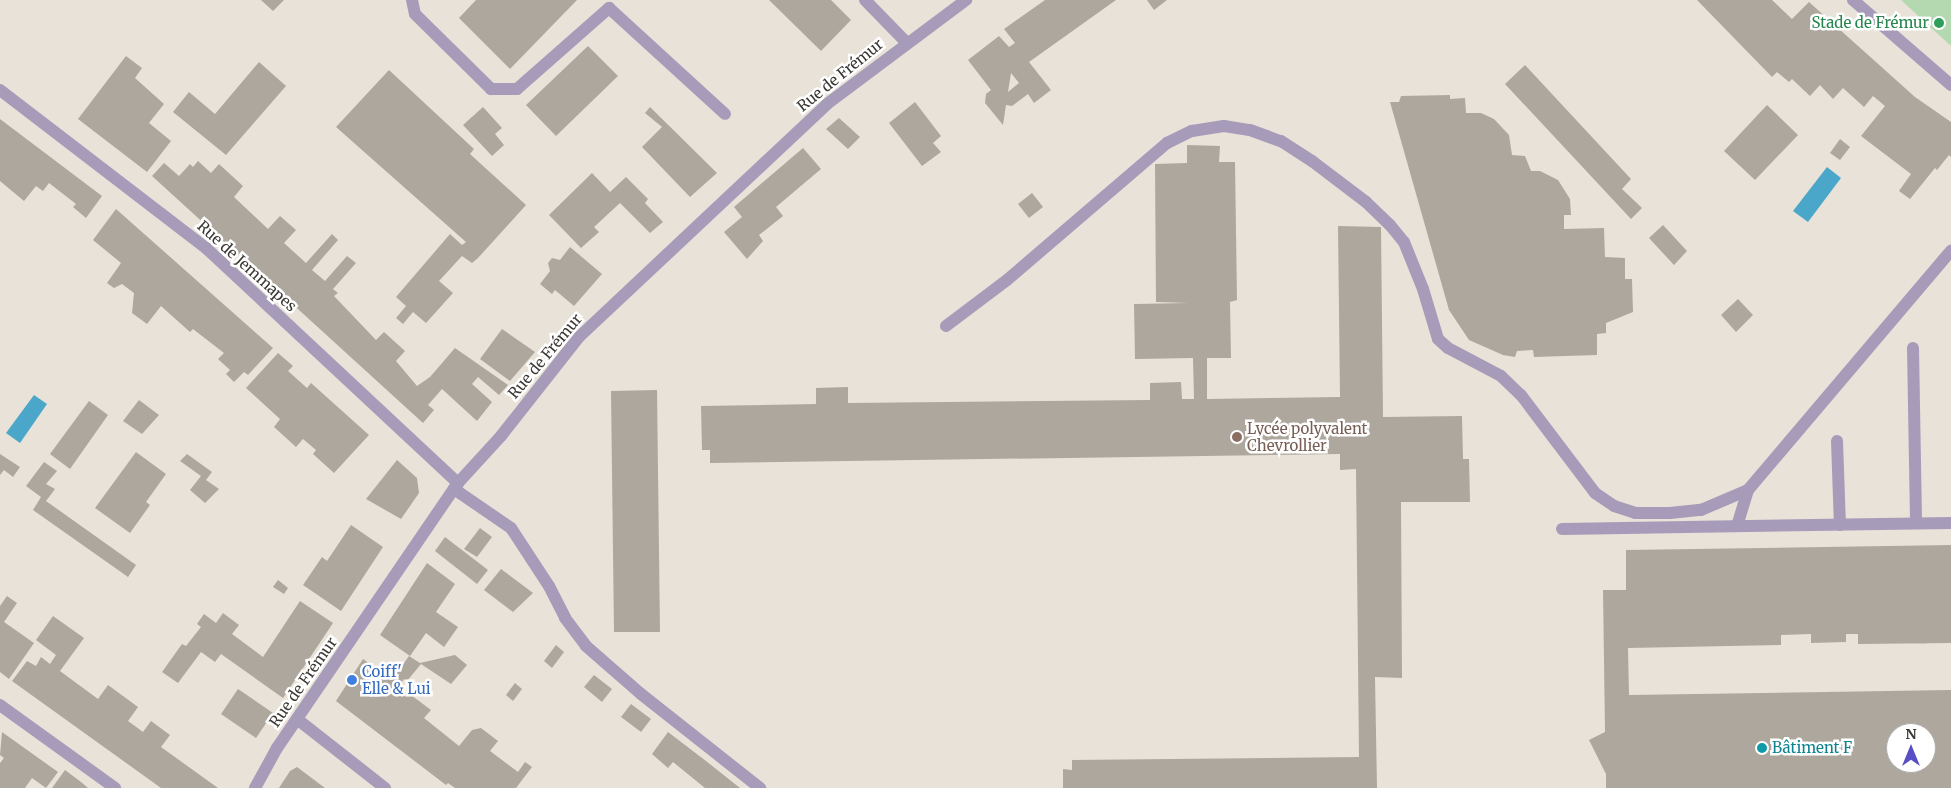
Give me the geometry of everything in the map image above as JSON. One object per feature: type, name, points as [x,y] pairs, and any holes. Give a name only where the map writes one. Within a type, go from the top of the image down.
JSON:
[{"type":"street","points":[[412,0],[415,14],[491,89],[517,89],[609,8],[725,114]]},
{"type":"street","points":[[864,0],[906,42]]},
{"type":"street","name":"Rue de Frémur","points":[[255,788],[297,719],[456,486],[501,436],[579,337],[827,104],[906,42],[966,0]]},
{"type":"street","points":[[1853,0],[1951,85]]},
{"type":"street","name":"Rue de Jemmapes","points":[[0,90],[206,248],[456,486],[511,528],[549,586],[565,618],[586,646],[641,694],[760,788]]},
{"type":"street","points":[[946,326],[1008,280],[1167,143],[1192,131],[1224,126],[1250,130],[1281,141],[1312,161],[1366,202],[1390,225],[1404,242],[1423,290],[1438,339],[1448,348],[1501,376],[1521,395],[1595,493],[1614,506],[1635,513],[1670,513],[1701,510],[1748,490]]},
{"type":"street","points":[[1737,526],[1748,490],[1951,251]]},
{"type":"street","points":[[1914,348],[1916,523]]},
{"type":"street","points":[[1837,441],[1840,525]]},
{"type":"street","points":[[1562,529],[1951,523]]},
{"type":"street","points":[[0,706],[115,788]]},
{"type":"street","points":[[297,719],[385,788]]},
{"type":"green space","name":"Stade de Frémur","points":[[1901,0],[1951,0],[1951,46]]},
{"type":"water","points":[[1827,167],[1841,178],[1808,222],[1793,211]]},
{"type":"water","points":[[34,395],[47,404],[20,443],[6,433]]},
{"type":"building","points":[[261,0],[284,0],[273,11]]},
{"type":"building","points":[[476,0],[577,0],[510,69],[459,18]]},
{"type":"building","points":[[769,0],[831,0],[851,20],[821,51]]},
{"type":"building","points":[[1045,0],[1116,0],[1029,62],[1051,90],[1034,103],[1028,94],[1012,106],[1006,105],[1003,125],[985,103],[986,94],[991,90],[968,60],[999,36],[1009,47],[1015,43],[1004,29]],"holes":[[[1011,73],[1019,83],[1008,92]]]},
{"type":"building","points":[[1147,0],[1167,0],[1154,10]]},
{"type":"building","points":[[1697,0],[1772,0],[1792,19],[1809,2],[1915,97],[1951,122],[1951,157],[1949,155],[1937,170],[1935,168],[1910,199],[1899,191],[1911,174],[1861,136],[1885,106],[1873,96],[1864,107],[1843,88],[1833,99],[1820,85],[1810,96],[1792,79],[1789,82],[1777,72],[1772,77]]},
{"type":"building","points":[[588,46],[618,76],[556,136],[526,105]]},
{"type":"building","points":[[126,56],[142,68],[135,78],[164,104],[149,123],[171,141],[147,172],[78,119]]},
{"type":"building","points":[[259,62],[286,86],[226,155],[173,112],[189,92],[215,114]]},
{"type":"building","points":[[1525,65],[1631,179],[1622,189],[1642,208],[1631,219],[1505,84]]},
{"type":"building","points":[[389,70],[474,149],[470,154],[526,205],[478,258],[472,263],[462,256],[439,281],[453,293],[426,323],[413,312],[403,324],[396,318],[406,306],[396,297],[450,234],[462,245],[466,242],[336,127]]},
{"type":"building","points":[[1450,95],[1450,99],[1465,98],[1466,113],[1481,113],[1494,119],[1509,135],[1512,155],[1525,156],[1531,171],[1540,171],[1558,180],[1570,199],[1571,215],[1564,215],[1564,229],[1604,228],[1605,257],[1625,258],[1625,279],[1632,279],[1633,312],[1606,323],[1606,333],[1597,334],[1597,355],[1534,357],[1533,350],[1517,351],[1515,357],[1503,355],[1469,340],[1449,310],[1390,102],[1399,102],[1401,96]]},
{"type":"building","points":[[915,102],[941,136],[933,143],[941,152],[922,166],[889,123]]},
{"type":"building","points":[[1767,105],[1798,135],[1755,180],[1724,151]]},
{"type":"building","points":[[483,107],[502,128],[495,134],[504,145],[492,156],[463,125]]},
{"type":"building","points":[[650,107],[717,173],[690,197],[642,147],[662,127],[645,113]]},
{"type":"building","points":[[839,118],[860,137],[848,149],[826,129]]},
{"type":"building","points":[[0,119],[102,196],[86,218],[73,207],[76,204],[49,183],[43,191],[36,186],[24,201],[0,181]]},
{"type":"building","points":[[1840,139],[1850,147],[1840,160],[1830,153]]},
{"type":"building","points":[[1187,145],[1220,146],[1219,162],[1235,162],[1237,300],[1230,302],[1231,358],[1207,358],[1207,399],[1340,397],[1338,226],[1381,227],[1383,417],[1462,416],[1463,459],[1469,459],[1470,502],[1401,502],[1402,678],[1375,677],[1377,788],[1063,788],[1063,769],[1072,770],[1072,760],[1359,757],[1356,469],[1340,470],[1340,454],[710,463],[710,450],[702,450],[701,406],[816,404],[816,388],[848,387],[848,403],[1150,400],[1150,383],[1181,382],[1182,399],[1194,399],[1193,358],[1135,359],[1134,304],[1189,303],[1156,302],[1155,164],[1187,163]]},
{"type":"building","points":[[803,148],[821,169],[776,207],[783,216],[759,235],[763,241],[747,259],[724,232],[742,217],[734,207]]},
{"type":"building","points":[[198,161],[211,173],[219,164],[243,186],[234,197],[268,229],[280,216],[296,230],[284,243],[306,263],[332,234],[338,240],[312,270],[325,281],[347,256],[356,263],[333,289],[338,293],[334,296],[376,340],[384,332],[405,351],[396,361],[417,386],[430,377],[455,348],[508,385],[499,395],[478,377],[472,384],[492,402],[477,421],[442,389],[428,405],[434,410],[423,423],[152,176],[164,163],[179,176],[190,164],[193,167]]},
{"type":"building","points":[[592,173],[610,192],[626,177],[648,199],[645,203],[663,222],[650,233],[620,203],[594,227],[599,232],[581,248],[549,215]]},
{"type":"building","points":[[1032,193],[1043,207],[1029,218],[1018,204]]},
{"type":"building","points":[[116,209],[273,348],[248,375],[244,372],[234,382],[226,374],[230,370],[218,359],[224,353],[193,329],[190,332],[161,306],[147,324],[132,313],[134,293],[122,284],[114,288],[107,283],[121,263],[93,240]]},
{"type":"building","points":[[1663,225],[1687,251],[1674,265],[1649,238]]},
{"type":"building","points":[[570,247],[602,274],[574,306],[555,290],[552,294],[540,284],[550,271],[548,263],[552,258],[560,260]]},
{"type":"building","points":[[1738,299],[1753,315],[1736,332],[1721,315]]},
{"type":"building","points":[[502,329],[535,352],[510,381],[480,359]]},
{"type":"building","points":[[278,353],[293,366],[288,371],[307,388],[311,383],[369,435],[334,473],[313,454],[316,450],[303,439],[296,447],[274,427],[280,419],[246,388]]},
{"type":"building","points":[[657,390],[660,632],[614,632],[611,391]]},
{"type":"building","points":[[139,400],[159,415],[142,434],[123,421]]},
{"type":"building","points":[[89,401],[108,415],[70,469],[50,454]]},
{"type":"building","points":[[136,452],[166,474],[146,502],[150,505],[130,533],[95,508]]},
{"type":"building","points":[[0,454],[20,467],[13,477],[4,470],[0,475]]},
{"type":"building","points":[[187,454],[212,472],[206,480],[219,489],[205,503],[190,490],[201,476],[180,461]]},
{"type":"building","points":[[397,460],[417,478],[419,493],[401,519],[366,499]]},
{"type":"building","points":[[44,462],[57,471],[46,484],[55,489],[46,501],[136,565],[128,577],[33,510],[41,497],[26,486]]},
{"type":"building","points":[[351,525],[383,547],[341,611],[303,585],[322,557],[327,561]]},
{"type":"building","points":[[480,528],[492,537],[477,557],[464,549]]},
{"type":"building","points":[[445,537],[488,570],[477,584],[435,551]]},
{"type":"building","points":[[1951,545],[1951,643],[1858,644],[1858,634],[1846,634],[1846,642],[1811,643],[1811,634],[1781,635],[1781,645],[1628,648],[1629,695],[1951,690],[1951,788],[1606,788],[1606,774],[1589,740],[1605,732],[1603,590],[1626,590],[1626,550]]},
{"type":"building","points":[[427,563],[455,584],[436,612],[458,627],[444,647],[426,633],[410,656],[380,635]]},
{"type":"building","points":[[501,569],[533,593],[513,612],[484,590]]},
{"type":"building","points":[[278,580],[288,588],[284,594],[273,587]]},
{"type":"building","points":[[7,596],[17,603],[4,622],[34,643],[9,679],[0,672],[0,606]]},
{"type":"building","points":[[300,601],[333,623],[283,698],[221,654],[215,662],[201,652],[178,683],[162,672],[182,644],[186,646],[201,627],[197,624],[204,614],[216,623],[223,613],[239,625],[232,634],[263,657]]},
{"type":"building","points":[[53,616],[84,638],[60,671],[98,699],[108,685],[138,707],[128,721],[143,732],[151,721],[170,735],[161,747],[218,788],[161,788],[12,681],[27,661],[36,666],[41,657],[50,664],[56,655],[36,640]]},
{"type":"building","points":[[556,645],[564,652],[552,668],[544,661]]},
{"type":"building","points":[[455,655],[467,665],[451,684],[421,664],[407,681],[404,679],[399,686],[431,710],[424,718],[459,746],[472,730],[481,728],[498,741],[490,751],[518,772],[525,762],[532,767],[516,788],[455,788],[448,783],[446,785],[336,701],[363,659],[392,680],[409,656],[420,663]]},
{"type":"building","points":[[594,675],[612,689],[602,702],[584,687]]},
{"type":"building","points":[[515,683],[522,689],[513,701],[506,695]]},
{"type":"building","points":[[238,689],[273,713],[256,738],[221,714]]},
{"type":"building","points":[[631,704],[651,719],[641,732],[621,717]]},
{"type":"building","points":[[2,732],[58,772],[46,788],[32,778],[25,788],[0,788],[0,763],[4,758],[0,755]]},
{"type":"building","points":[[668,732],[740,788],[705,788],[673,762],[668,768],[652,754]]},
{"type":"building","points":[[297,767],[325,788],[279,788],[290,771]]},
{"type":"building","points":[[65,770],[81,782],[88,788],[52,788]]},
{"type":"place","name":"Stade de Frémur","points":[[1939,23]]},
{"type":"place","name":"Lycée polyvalent Chevrollier","points":[[1237,437]]},
{"type":"place","name":"Coiff' Elle & Lui","points":[[352,680]]},
{"type":"place","name":"Bâtiment F","points":[[1762,748]]}]
